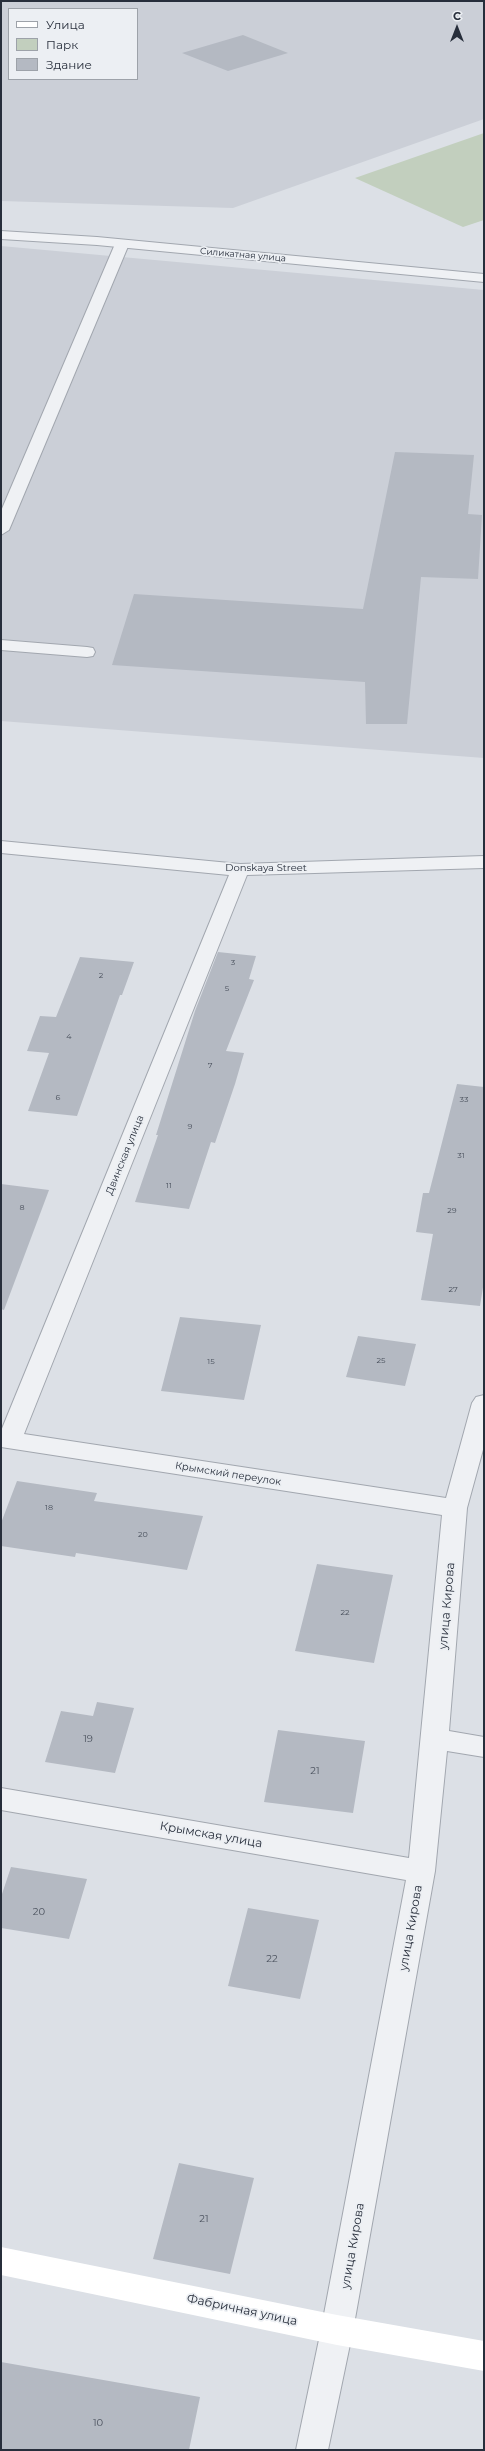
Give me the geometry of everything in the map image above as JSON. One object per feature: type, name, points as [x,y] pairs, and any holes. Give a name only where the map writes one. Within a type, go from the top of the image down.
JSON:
[{"type":"main road","name":"Фабричная улица","points":[[1,2261],[337,2330],[484,2356]]},
{"type":"street","name":"Силикатная улица","points":[[1,235],[122,244],[484,278]]},
{"type":"street","points":[[1,530],[122,244]]},
{"type":"street","points":[[1,645],[87,652]]},
{"type":"street","name":"Donskaya Street","points":[[1,847],[240,870],[484,862]]},
{"type":"street","name":"Двинская улица","points":[[6,1440],[240,870]]},
{"type":"street","name":"улица Кирова","points":[[312,2450],[337,2330],[421,1871],[435,1739],[455,1508],[484,1403]]},
{"type":"street","name":"Крымский переулок","points":[[6,1440],[455,1508]]},
{"type":"street","points":[[435,1739],[484,1747]]},
{"type":"street","name":"Крымская улица","points":[[1,1799],[421,1871]]},
{"type":"shaded area","points":[[1,1],[484,1],[484,119],[233,208],[1,201]]},
{"type":"shaded area","points":[[1,246],[484,290],[484,758],[1,721]]},
{"type":"green space","points":[[484,133],[484,220],[463,227],[355,178]]},
{"type":"building","points":[[243,35],[288,53],[228,71],[182,53]]},
{"type":"building","points":[[395,452],[474,455],[468,514],[482,515],[478,579],[421,577],[407,724],[366,724],[365,682],[112,665],[134,594],[363,609]]},
{"type":"building","points":[[218,952],[256,956],[249,979],[254,980],[226,1051],[244,1053],[235,1084],[215,1143],[211,1142],[189,1209],[135,1202],[158,1135],[156,1135],[195,1011]]},
{"type":"building","points":[[80,957],[134,962],[122,995],[120,995],[77,1116],[28,1111],[49,1053],[27,1051],[40,1016],[56,1017]]},
{"type":"building","points":[[457,1084],[484,1087],[484,1281],[480,1306],[421,1300],[433,1234],[416,1232],[423,1193],[429,1193]]},
{"type":"building","points":[[1,1184],[49,1190],[4,1310],[1,1309]]},
{"type":"building","points":[[180,1317],[261,1325],[244,1400],[161,1391]]},
{"type":"building","points":[[358,1336],[416,1344],[405,1386],[346,1377]]},
{"type":"building","points":[[17,1481],[97,1493],[94,1501],[203,1516],[187,1570],[76,1553],[75,1557],[1,1546],[1,1523]]},
{"type":"building","points":[[317,1564],[393,1575],[374,1663],[295,1651]]},
{"type":"building","points":[[97,1702],[134,1708],[115,1773],[45,1762],[61,1711],[93,1716]]},
{"type":"building","points":[[278,1730],[365,1741],[353,1813],[264,1802]]},
{"type":"building","points":[[11,1867],[87,1879],[69,1939],[1,1928],[1,1897]]},
{"type":"building","points":[[248,1908],[319,1920],[300,1999],[228,1986]]},
{"type":"building","points":[[179,2163],[254,2178],[230,2274],[153,2259]]},
{"type":"building","points":[[1,2362],[200,2397],[189,2450],[1,2450]]}]
